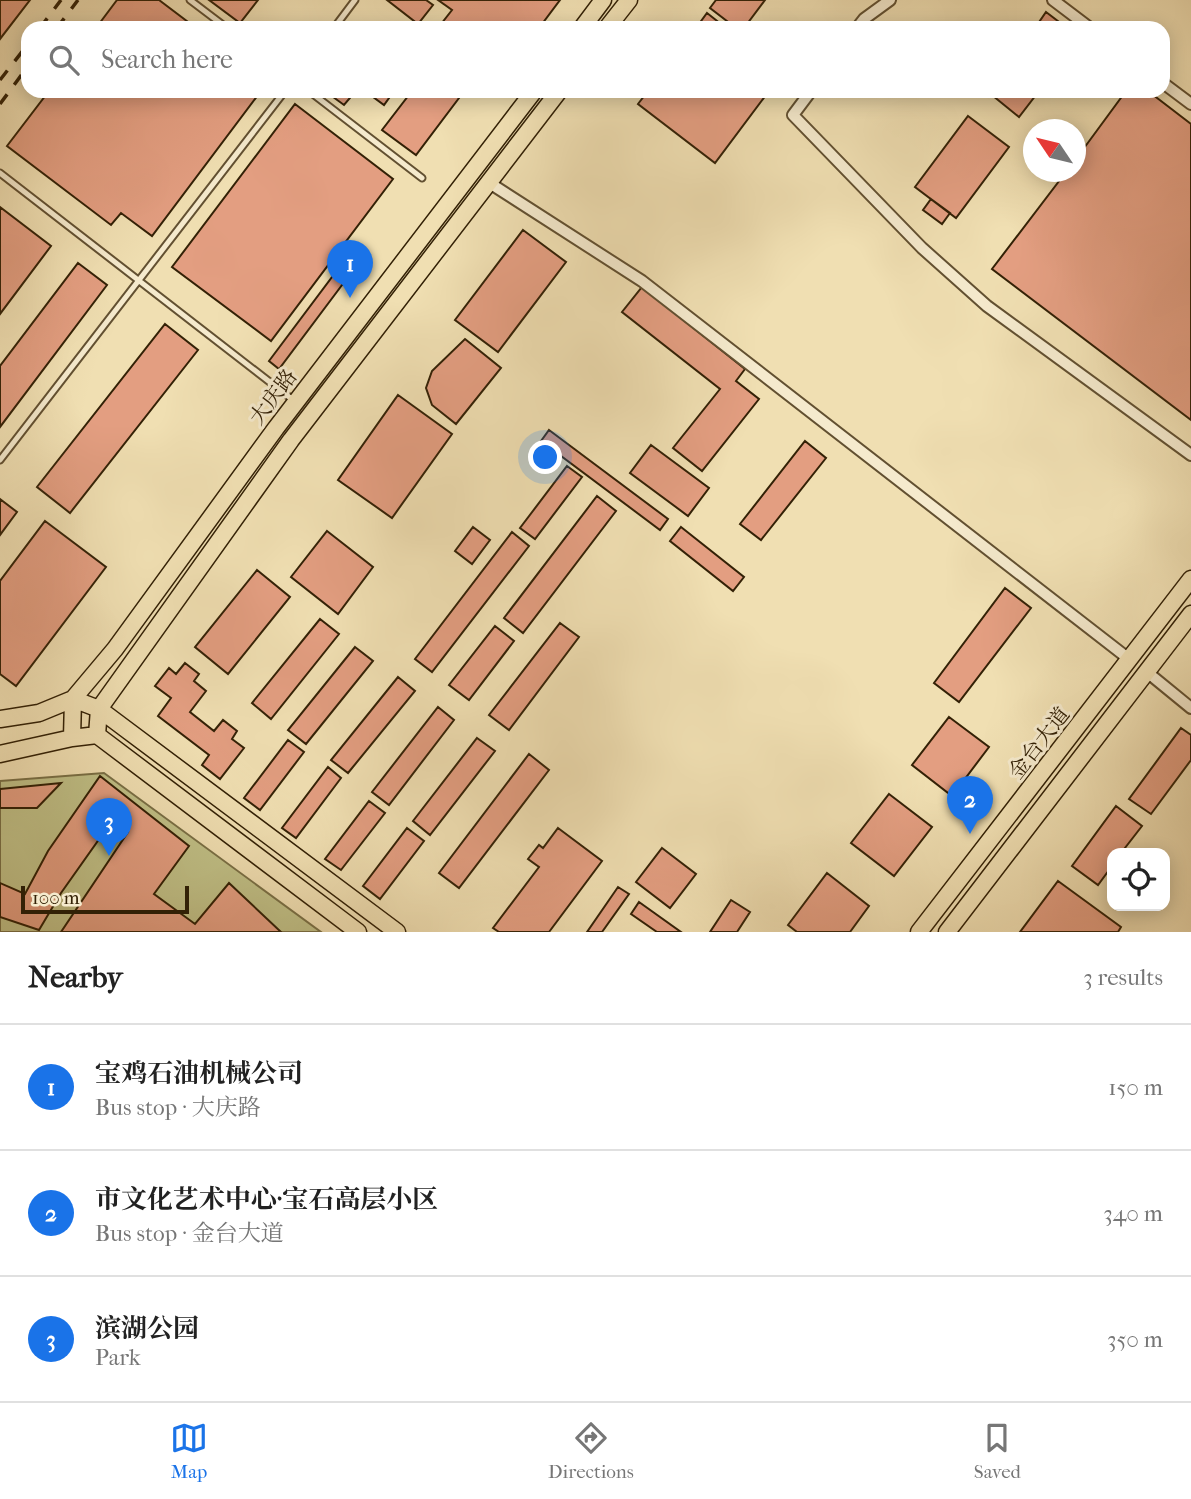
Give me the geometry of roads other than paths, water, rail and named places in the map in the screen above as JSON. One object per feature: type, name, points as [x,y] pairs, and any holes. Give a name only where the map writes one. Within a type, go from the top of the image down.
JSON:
[{"type":"main road","points":[[587,21],[603,0]]},
{"type":"main road","points":[[612,21],[629,0]]},
{"type":"main road","name":"大庆路","points":[[73,699],[115,649],[296,402],[529,98]]},
{"type":"main road","name":"大庆路","points":[[99,709],[291,440],[554,98]]},
{"type":"main road","name":"金台大道","points":[[919,932],[1191,579]]},
{"type":"main road","name":"金台大道","points":[[947,932],[1191,614]]},
{"type":"main road","points":[[72,738],[73,699]]},
{"type":"main road","points":[[0,719],[38,713],[73,699],[99,709],[397,932]]},
{"type":"main road","points":[[97,735],[99,709]]},
{"type":"main road","points":[[0,754],[97,735],[358,932]]},
{"type":"street","points":[[862,21],[890,0]]},
{"type":"street","points":[[1054,0],[1081,21]]},
{"type":"street","points":[[1170,88],[1191,104]]},
{"type":"street","points":[[806,98],[793,115],[922,248],[988,306],[1191,456]]},
{"type":"street","points":[[488,182],[642,281],[1129,659]]},
{"type":"street","points":[[1147,673],[1191,708]]},
{"type":"lane","points":[[190,0],[218,21]]},
{"type":"lane","points":[[339,21],[355,0]]},
{"type":"lane","points":[[0,460],[280,98]]},
{"type":"lane","points":[[318,98],[422,178]]},
{"type":"lane","points":[[0,173],[296,402]]},
{"type":"railway","points":[[45,21],[61,0]]},
{"type":"railway","points":[[62,21],[78,0]]},
{"type":"railway","points":[[0,80],[21,53]]},
{"type":"railway","points":[[0,104],[21,76]]},
{"type":"place","name":"宝鸡石油机械公司","points":[[350,298]]},
{"type":"place","name":"市文化艺术中心·宝石高层小区","points":[[970,834]]},
{"type":"place","name":"滨湖公园","points":[[109,856]]}]
